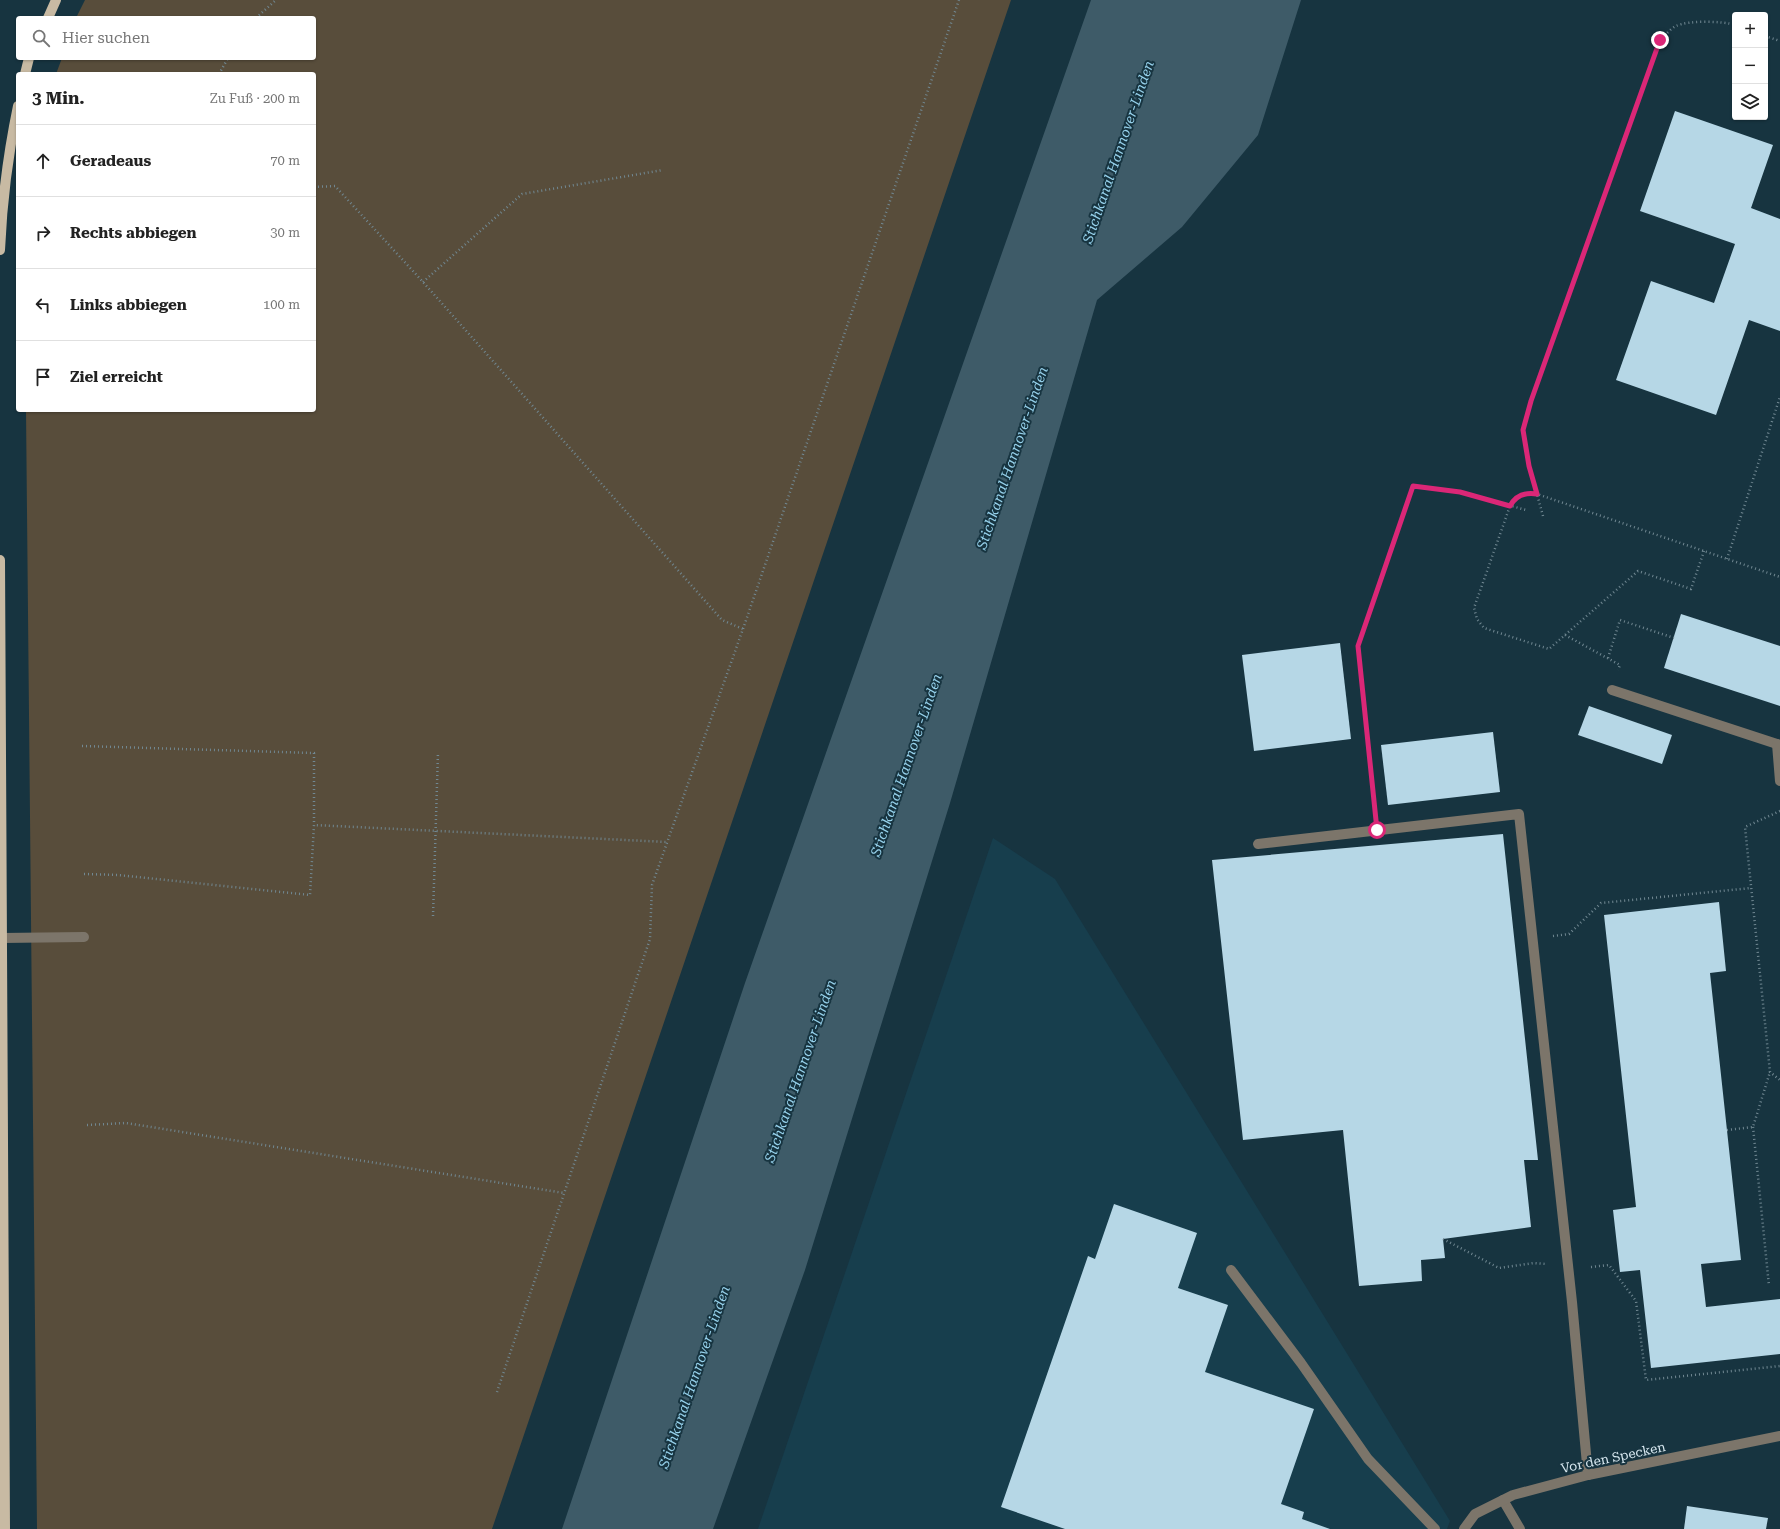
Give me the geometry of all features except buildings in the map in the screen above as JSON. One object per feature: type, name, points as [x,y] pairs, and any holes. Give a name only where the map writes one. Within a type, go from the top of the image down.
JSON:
[{"type":"main road","points":[[49,16],[56,0]]},
{"type":"main road","points":[[26,72],[28,60]]},
{"type":"main road","points":[[0,250],[1,217],[12,133],[16,115]]},
{"type":"main road","points":[[0,560],[5,1529]]},
{"type":"street","points":[[1612,690],[1779,744],[1780,781]]},
{"type":"street","points":[[1258,844],[1519,814],[1588,1475]]},
{"type":"street","points":[[2,938],[84,937]]},
{"type":"street","points":[[1231,1270],[1301,1363],[1368,1459],[1435,1529]]},
{"type":"street","name":"Vor den Specken","points":[[1464,1529],[1475,1514],[1513,1495],[1588,1475],[1780,1436]]},
{"type":"street","points":[[1503,1500],[1520,1529]]},
{"type":"path","points":[[258,16],[276,0]]},
{"type":"path","points":[[497,1392],[650,939],[652,885],[743,629],[958,0]]},
{"type":"path","points":[[1543,516],[1529,466],[1523,430],[1531,401],[1660,40],[1676,26],[1702,22],[1726,22],[1732,24]]},
{"type":"path","points":[[1768,37],[1780,41]]},
{"type":"path","points":[[220,72],[227,60]]},
{"type":"path","points":[[423,282],[522,194],[663,170]]},
{"type":"path","points":[[316,187],[335,186],[423,282],[722,620],[743,629]]},
{"type":"path","points":[[1727,559],[1780,397]]},
{"type":"path","points":[[1377,830],[1358,646],[1413,486],[1460,492],[1526,510]]},
{"type":"path","points":[[1704,551],[1691,589],[1638,571],[1549,649],[1484,628],[1477,619],[1474,608],[1510,506],[1514,499],[1527,492],[1537,494],[1704,551],[1727,559],[1780,577]]},
{"type":"path","points":[[1608,658],[1620,620],[1674,638]]},
{"type":"path","points":[[1565,636],[1620,665],[1612,690]]},
{"type":"path","points":[[82,746],[314,753],[314,825],[310,895],[118,875],[84,874]]},
{"type":"path","points":[[432,916],[438,752]]},
{"type":"path","points":[[1769,1286],[1753,1127],[1770,1072],[1745,827],[1780,811]]},
{"type":"path","points":[[314,825],[667,842]]},
{"type":"path","points":[[1532,939],[1570,934],[1601,903],[1751,888]]},
{"type":"path","points":[[1770,1072],[1780,1080]]},
{"type":"path","points":[[87,1125],[126,1123],[564,1193]]},
{"type":"path","points":[[1727,1130],[1753,1127]]},
{"type":"path","points":[[1443,1239],[1499,1268],[1534,1263],[1591,1267],[1609,1265],[1636,1301],[1646,1380],[1780,1366]]},
{"type":"shaded area","points":[[85,0],[1011,0],[492,1529],[37,1529],[26,412],[316,412],[316,72],[57,72],[61,60],[316,60],[316,16],[77,16]]},
{"type":"shaded area","points":[[993,838],[1055,879],[1450,1521],[1447,1529],[758,1529]]},
{"type":"water","name":"Stichkanal Hannover-Linden","points":[[1091,0],[1301,0],[1258,135],[1182,227],[1097,300],[950,803],[805,1270],[713,1529],[562,1529],[745,983]]},
{"type":"route","points":[[1377,830],[1358,646],[1413,486],[1460,492],[1510,506],[1514,499],[1527,492],[1537,494],[1529,466],[1523,430],[1531,401],[1660,40]]}]
